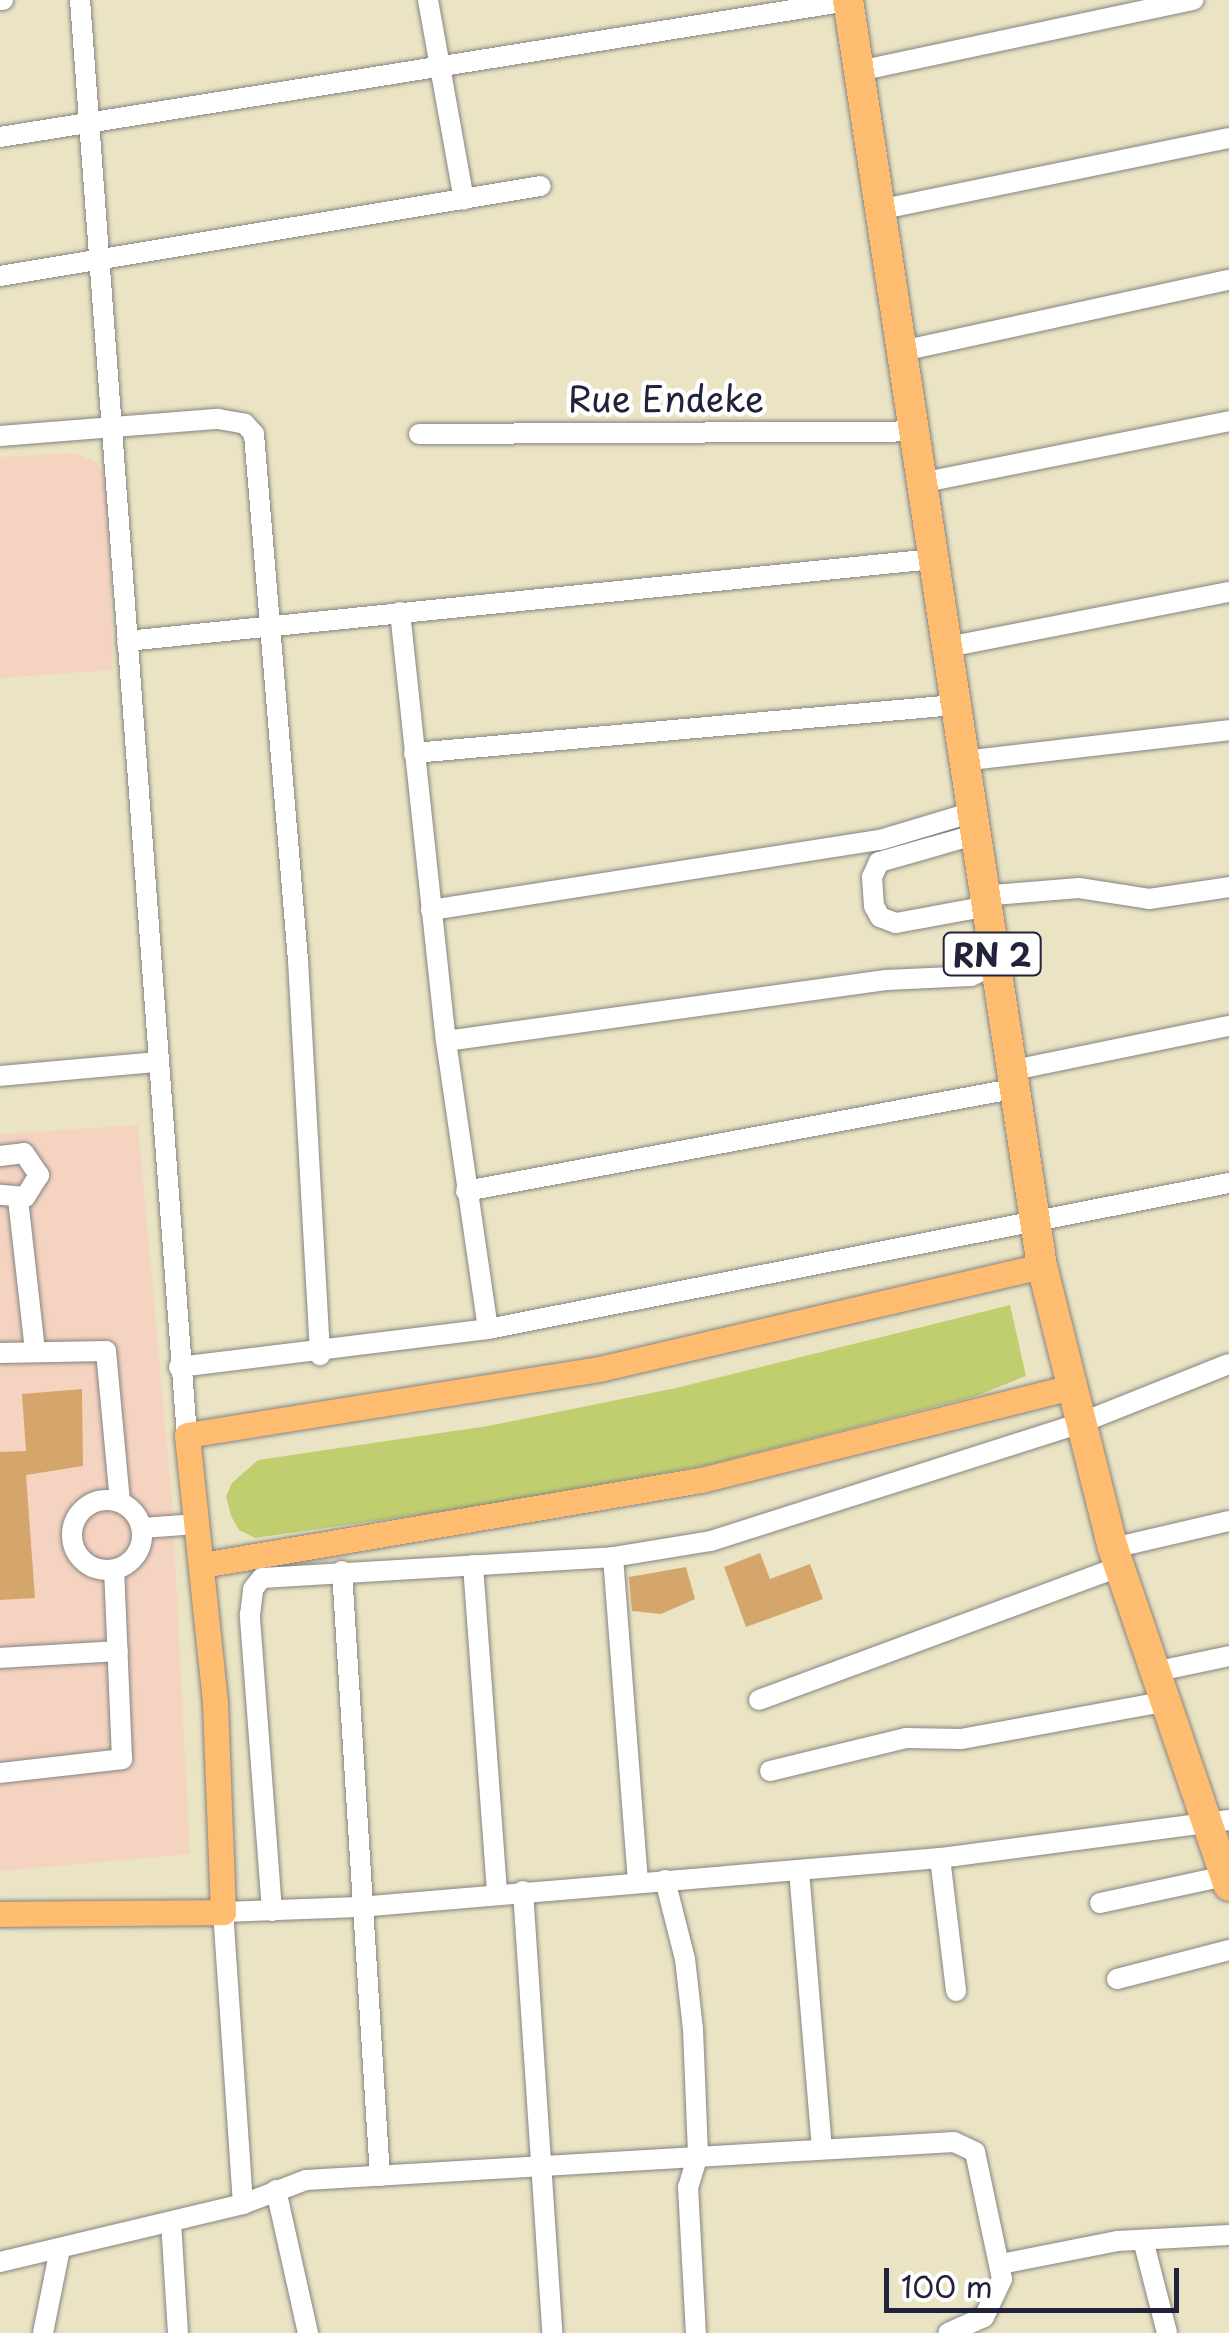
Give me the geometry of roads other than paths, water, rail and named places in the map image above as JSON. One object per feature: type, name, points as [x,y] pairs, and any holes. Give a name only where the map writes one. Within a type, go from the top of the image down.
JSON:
[{"type":"highway","name":"RN 2","points":[[848,1],[883,209],[982,901],[1042,1266],[1068,1388],[1116,1558],[1163,1702],[1219,1822],[1227,1881]]},
{"type":"main road","points":[[0,1914],[223,1912],[220,1782],[187,1435],[598,1369],[1042,1266]]},
{"type":"main road","points":[[202,1564],[701,1480],[1068,1388]]},
{"type":"street","points":[[80,0],[104,260],[156,1062],[187,1435]]},
{"type":"street","points":[[428,0],[464,200]]},
{"type":"street","points":[[859,71],[1194,0]]},
{"type":"street","points":[[0,136],[848,1]]},
{"type":"street","points":[[883,209],[1229,138]]},
{"type":"street","points":[[0,276],[542,186]]},
{"type":"street","points":[[902,351],[1229,280]]},
{"type":"street","points":[[0,436],[218,419],[245,424],[254,434],[272,624],[320,1355]]},
{"type":"street","points":[[920,483],[1229,422]]},
{"type":"street","name":"Rue Endeke","points":[[419,434],[914,431]]},
{"type":"street","points":[[127,642],[933,558]]},
{"type":"street","points":[[948,647],[1229,592]]},
{"type":"street","points":[[400,612],[446,1041],[488,1330]]},
{"type":"street","points":[[414,753],[955,705]]},
{"type":"street","points":[[963,761],[1229,730]]},
{"type":"street","points":[[431,910],[972,824]]},
{"type":"street","points":[[972,824],[879,862],[872,877],[874,906],[880,917],[896,923],[982,901],[1079,888],[1149,899],[1229,887]]},
{"type":"street","points":[[446,1041],[886,980],[971,976],[994,965]]},
{"type":"street","points":[[466,1191],[1011,1080],[1229,1026]]},
{"type":"street","points":[[0,1076],[156,1062]]},
{"type":"street","points":[[0,1156],[24,1153],[37,1168],[35,1188],[9,1197],[36,1351]]},
{"type":"street","points":[[179,1367],[320,1355],[488,1330],[1229,1184]]},
{"type":"street","points":[[0,1353],[99,1347],[110,1359],[120,1502],[142,1528],[139,1550],[114,1570]]},
{"type":"street","points":[[272,1911],[250,1600],[268,1575],[613,1557],[751,1531],[1078,1424],[1229,1364]]},
{"type":"street","points":[[114,1570],[85,1563],[71,1537],[82,1509],[100,1500],[120,1502]]},
{"type":"street","points":[[759,1700],[1116,1558],[1229,1521]]},
{"type":"street","points":[[142,1528],[197,1524]]},
{"type":"street","points":[[613,1557],[638,1881]]},
{"type":"street","points":[[473,1566],[498,1893]]},
{"type":"street","points":[[0,1773],[118,1763],[124,1753],[114,1570]]},
{"type":"street","points":[[342,1571],[359,1908],[380,2176]]},
{"type":"street","points":[[0,1658],[118,1651]]},
{"type":"street","points":[[1154,1672],[1229,1656]]},
{"type":"street","points":[[770,1771],[906,1738],[961,1739],[1163,1702]]},
{"type":"street","points":[[243,2204],[223,1912],[359,1908],[498,1893],[940,1858],[1219,1822]]},
{"type":"street","points":[[940,1858],[956,1992]]},
{"type":"street","points":[[798,1870],[822,2149]]},
{"type":"street","points":[[665,1880],[686,1958],[698,2156],[688,2187],[696,2333]]},
{"type":"street","points":[[1100,1903],[1227,1881]]},
{"type":"street","points":[[523,1891],[545,2165],[552,2333]]},
{"type":"street","points":[[1117,1979],[1229,1950]]},
{"type":"street","points":[[0,2262],[243,2204],[306,2180],[822,2149],[969,2146],[1000,2264],[997,2302],[976,2329],[948,2333]]},
{"type":"street","points":[[276,2190],[308,2333]]},
{"type":"street","points":[[172,2222],[178,2333]]},
{"type":"street","points":[[1000,2264],[1142,2240],[1229,2236]]},
{"type":"street","points":[[1142,2240],[1168,2333]]},
{"type":"street","points":[[43,2333],[60,2249]]}]
